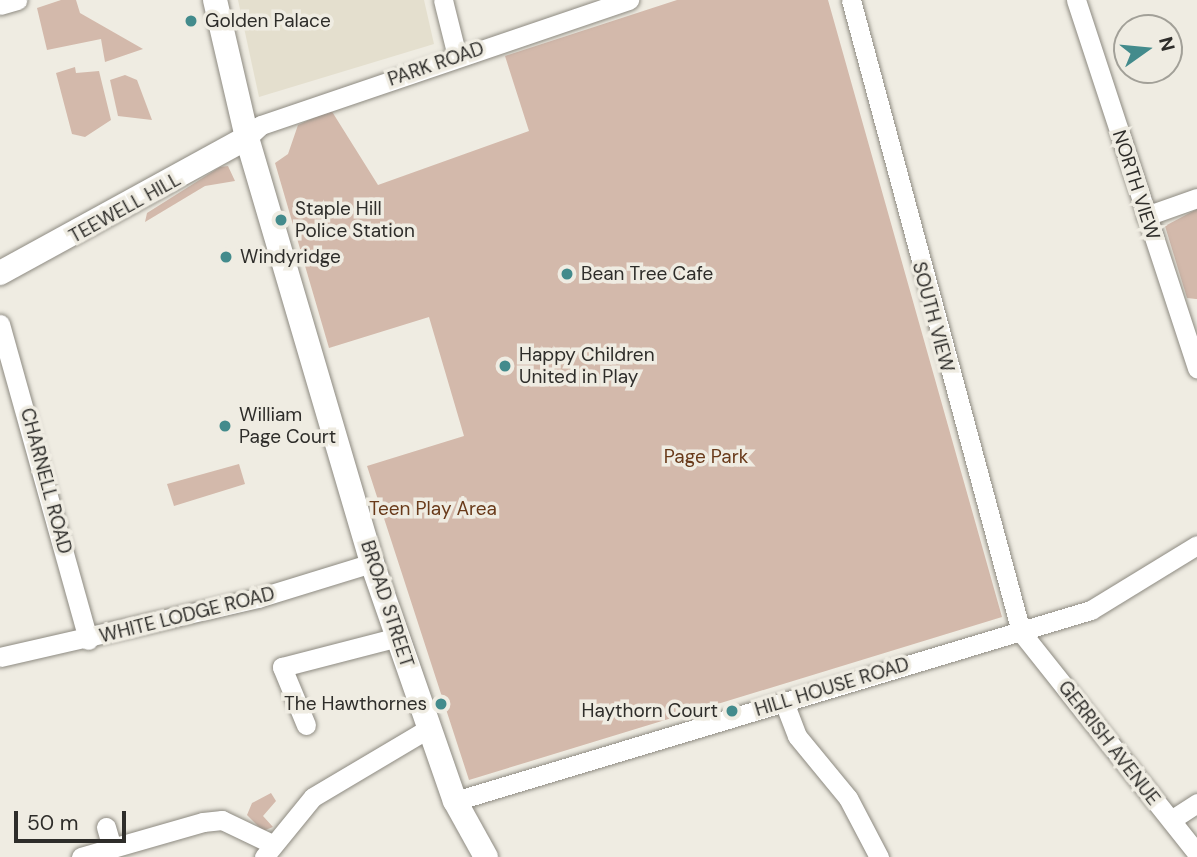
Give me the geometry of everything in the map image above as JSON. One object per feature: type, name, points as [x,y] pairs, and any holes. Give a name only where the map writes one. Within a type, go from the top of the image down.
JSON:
[{"type":"main road","name":"BROAD STREET","points":[[215,0],[247,138],[372,562],[455,801],[486,857]]},
{"type":"main road","name":"TEEWELL HILL","points":[[0,273],[247,138]]},
{"type":"street","points":[[0,5],[17,0]]},
{"type":"street","points":[[443,0],[457,56]]},
{"type":"street","name":"PARK ROAD","points":[[247,138],[261,125],[457,56],[629,0]]},
{"type":"street","name":"SOUTH VIEW","points":[[851,0],[1021,632]]},
{"type":"street","name":"NORTH VIEW","points":[[1076,0],[1146,216],[1188,311],[1197,369]]},
{"type":"street","points":[[1146,216],[1197,198]]},
{"type":"street","name":"CHARNELL ROAD","points":[[0,324],[88,639]]},
{"type":"street","name":"HILL HOUSE ROAD","points":[[455,801],[1091,610],[1197,545]]},
{"type":"street","name":"WHITE LODGE ROAD","points":[[0,657],[88,639],[372,562]]},
{"type":"street","name":"GERRISH AVENUE","points":[[1021,632],[1197,853]]},
{"type":"street","points":[[306,725],[282,667],[398,636]]},
{"type":"street","points":[[784,702],[797,736],[848,798],[879,857]]},
{"type":"street","points":[[81,857],[222,820],[268,850],[313,797],[429,728]]},
{"type":"street","points":[[1171,820],[1197,803]]},
{"type":"street","points":[[106,827],[112,848]]},
{"type":"shaded area","points":[[238,0],[424,0],[434,44],[259,97]]},
{"type":"green space","points":[[61,0],[76,0],[80,13],[143,49],[105,62],[101,39],[47,50],[37,8]]},
{"type":"green space","name":"Page Park","points":[[677,0],[828,0],[1002,617],[469,780],[367,466],[464,436],[429,317],[329,348],[275,163],[288,154],[298,125],[331,110],[378,185],[529,131],[505,56]]},
{"type":"green space","points":[[75,67],[76,73],[99,71],[111,120],[85,137],[72,134],[56,73]]},
{"type":"green space","points":[[125,75],[137,80],[152,120],[118,116],[110,80]]},
{"type":"green space","points":[[228,166],[235,181],[205,186],[145,222],[147,213],[220,167]]},
{"type":"green space","points":[[1197,209],[1196,299],[1187,298],[1165,226]]},
{"type":"green space","points":[[239,464],[245,484],[174,506],[167,484]]},
{"type":"green space","points":[[271,793],[276,801],[263,816],[273,827],[263,831],[247,815],[252,803]]},
{"type":"place","name":"Golden Palace","points":[[191,21]]},
{"type":"place","name":"Staple Hill Police Station","points":[[281,220]]},
{"type":"place","name":"Windyridge","points":[[226,257]]},
{"type":"place","name":"Bean Tree Cafe","points":[[567,274]]},
{"type":"place","name":"Happy Children United in Play","points":[[505,366]]},
{"type":"place","name":"William Page Court","points":[[225,426]]},
{"type":"place","name":"The Hawthornes","points":[[441,704]]},
{"type":"place","name":"Haythorn Court","points":[[732,711]]},
{"type":"park label","name":"Teen Play Area","points":[[433,509]]}]
